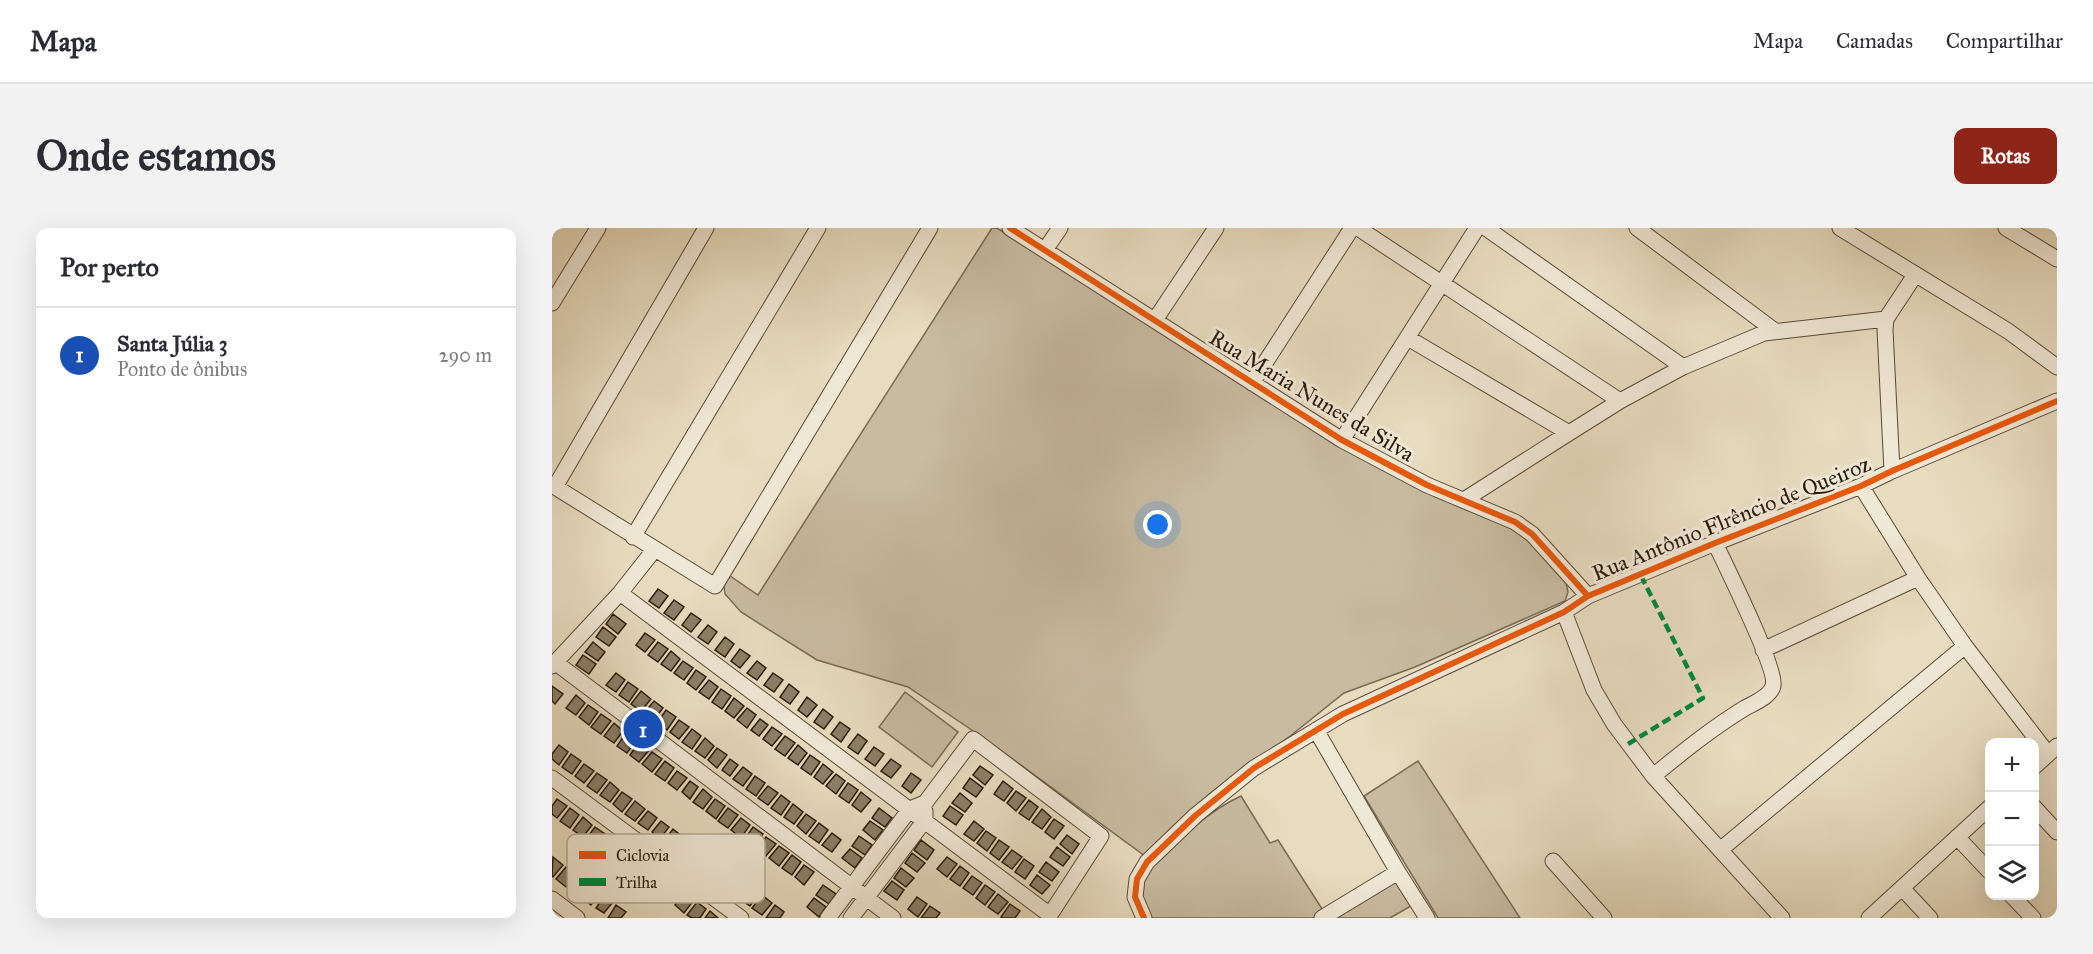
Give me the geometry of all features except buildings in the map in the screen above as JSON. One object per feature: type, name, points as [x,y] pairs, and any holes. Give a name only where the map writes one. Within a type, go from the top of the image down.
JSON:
[{"type":"street","points":[[552,303],[598,228]]},
{"type":"street","points":[[706,228],[553,486],[715,586],[930,228]]},
{"type":"street","points":[[633,537],[818,228]]},
{"type":"street","name":"Rua Maria Nunes da Silva","points":[[1010,228],[1342,440],[1426,484],[1505,517],[1532,534],[1588,596]]},
{"type":"street","points":[[1045,250],[1060,228]]},
{"type":"street","points":[[1155,320],[1216,228]]},
{"type":"street","points":[[1252,383],[1352,228]]},
{"type":"street","points":[[1358,228],[1620,401]]},
{"type":"street","points":[[1342,440],[1477,228]]},
{"type":"street","points":[[1486,228],[1683,367]]},
{"type":"street","points":[[1638,228],[1775,331]]},
{"type":"street","points":[[1840,228],[2008,331],[2057,368]]},
{"type":"street","points":[[2007,228],[2057,259]]},
{"type":"street","points":[[1892,471],[1884,340],[1886,319],[1916,275]]},
{"type":"street","points":[[1464,501],[1620,401],[1683,367],[1764,333],[1886,319]]},
{"type":"street","points":[[1408,338],[1569,433]]},
{"type":"street","name":"Rua Antônio Flrêncio de Queiroz","points":[[1144,918],[1135,897],[1137,879],[1147,862],[1196,815],[1254,768],[1343,714],[1564,612],[1588,596],[1861,486],[2057,401]]},
{"type":"street","points":[[1861,486],[1918,578],[1965,646],[2053,750],[2039,763]]},
{"type":"street","points":[[1653,776],[1723,722],[1769,694],[1772,689],[1774,678],[1715,543]]},
{"type":"street","points":[[654,549],[620,593],[554,664],[893,918]]},
{"type":"street","points":[[1763,650],[1918,578]]},
{"type":"street","points":[[620,593],[917,806],[925,820],[1049,916],[1101,837],[973,739],[917,806],[851,887],[828,918]]},
{"type":"street","points":[[1564,612],[1594,690],[1614,724],[1653,776],[1782,918]]},
{"type":"street","points":[[1720,850],[1965,646]]},
{"type":"street","points":[[1316,730],[1427,918]]},
{"type":"street","points":[[552,778],[628,834]]},
{"type":"street","points":[[1869,918],[1985,811]]},
{"type":"street","points":[[2039,812],[2057,832]]},
{"type":"street","points":[[851,918],[925,820]]},
{"type":"street","points":[[1957,837],[1985,868]]},
{"type":"street","points":[[1553,861],[1604,918]]},
{"type":"street","points":[[1322,918],[1398,872]]},
{"type":"street","points":[[1902,888],[1930,918]]},
{"type":"street","points":[[2016,900],[2033,918]]},
{"type":"street","points":[[553,901],[577,918]]},
{"type":"street","points":[[721,903],[741,918]]},
{"type":"shaded area","points":[[992,228],[997,228],[1297,420],[1446,500],[1522,533],[1566,583],[1568,592],[1565,601],[1415,667],[1344,693],[1289,737],[1213,791],[1171,828],[1145,856],[988,741],[908,687],[817,660],[741,612],[725,594],[723,577],[727,574],[758,595]]},
{"type":"shaded area","points":[[905,692],[958,732],[932,767],[879,727]]},
{"type":"shaded area","points":[[1418,761],[1520,918],[1438,918],[1364,796]]},
{"type":"shaded area","points":[[1241,796],[1270,843],[1278,840],[1324,912],[1314,918],[1150,918],[1140,896],[1146,872],[1202,820]]},
{"type":"shaded area","points":[[1396,878],[1411,906],[1390,918],[1332,918]]},
{"type":"marked path","points":[[1628,744],[1703,698],[1640,574]]},
{"type":"cycle path","points":[[1010,228],[1342,440],[1427,485],[1515,522],[1532,534],[1588,596]]},
{"type":"cycle path","points":[[1144,918],[1135,897],[1137,879],[1147,862],[1196,815],[1254,768],[1343,714],[1564,612],[1588,596],[1861,486],[2057,401]]},
{"type":"place","name":"Santa Júlia 3","points":[[643,729]]}]
